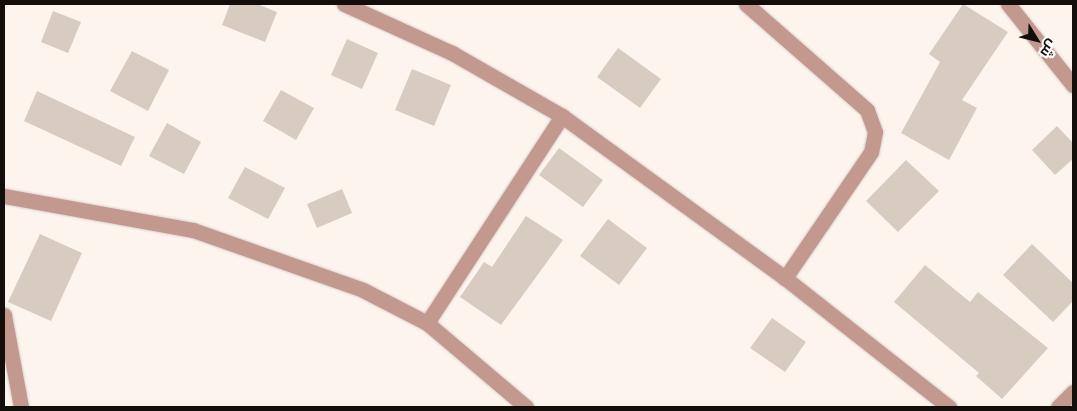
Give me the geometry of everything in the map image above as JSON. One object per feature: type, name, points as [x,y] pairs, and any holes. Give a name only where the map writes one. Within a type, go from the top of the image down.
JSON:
[{"type":"street","points":[[344,4],[452,53],[562,116],[785,278],[949,407]]},
{"type":"street","points":[[746,4],[867,110],[875,132],[871,152],[785,278]]},
{"type":"street","points":[[1008,4],[1073,85]]},
{"type":"street","points":[[427,323],[562,116]]},
{"type":"street","points":[[4,196],[193,230],[363,290],[427,323],[526,407]]},
{"type":"street","points":[[4,315],[21,407]]},
{"type":"street","points":[[1058,407],[1073,392]]},
{"type":"building","points":[[230,4],[257,4],[277,12],[265,42],[222,25]]},
{"type":"building","points":[[963,4],[1008,32],[962,100],[977,108],[949,160],[901,133],[940,62],[929,54]]},
{"type":"building","points":[[53,11],[81,22],[68,53],[41,42]]},
{"type":"building","points":[[347,39],[378,53],[362,89],[331,75]]},
{"type":"building","points":[[618,48],[661,79],[640,108],[597,77]]},
{"type":"building","points":[[132,51],[169,70],[148,111],[110,91]]},
{"type":"building","points":[[412,69],[451,85],[434,126],[395,110]]},
{"type":"building","points":[[281,90],[314,108],[296,140],[263,121]]},
{"type":"building","points":[[37,91],[135,137],[121,166],[24,121]]},
{"type":"building","points":[[167,123],[201,142],[184,174],[149,156]]},
{"type":"building","points":[[1057,126],[1073,143],[1073,159],[1055,175],[1032,150]]},
{"type":"building","points":[[559,148],[603,180],[583,207],[539,175]]},
{"type":"building","points":[[906,160],[939,191],[898,232],[866,201]]},
{"type":"building","points":[[245,167],[285,188],[268,219],[228,198]]},
{"type":"building","points":[[342,189],[352,213],[317,228],[307,204]]},
{"type":"building","points":[[526,216],[563,240],[501,325],[460,297],[484,262],[492,267]]},
{"type":"building","points":[[608,219],[647,248],[619,285],[580,256]]},
{"type":"building","points":[[40,234],[82,253],[51,321],[8,302]]},
{"type":"building","points":[[1032,244],[1073,283],[1073,301],[1053,322],[1003,275]]},
{"type":"building","points":[[925,265],[970,302],[978,292],[1048,348],[1002,399],[976,376],[979,373],[894,302]]},
{"type":"building","points":[[772,318],[806,342],[785,372],[750,348]]}]
